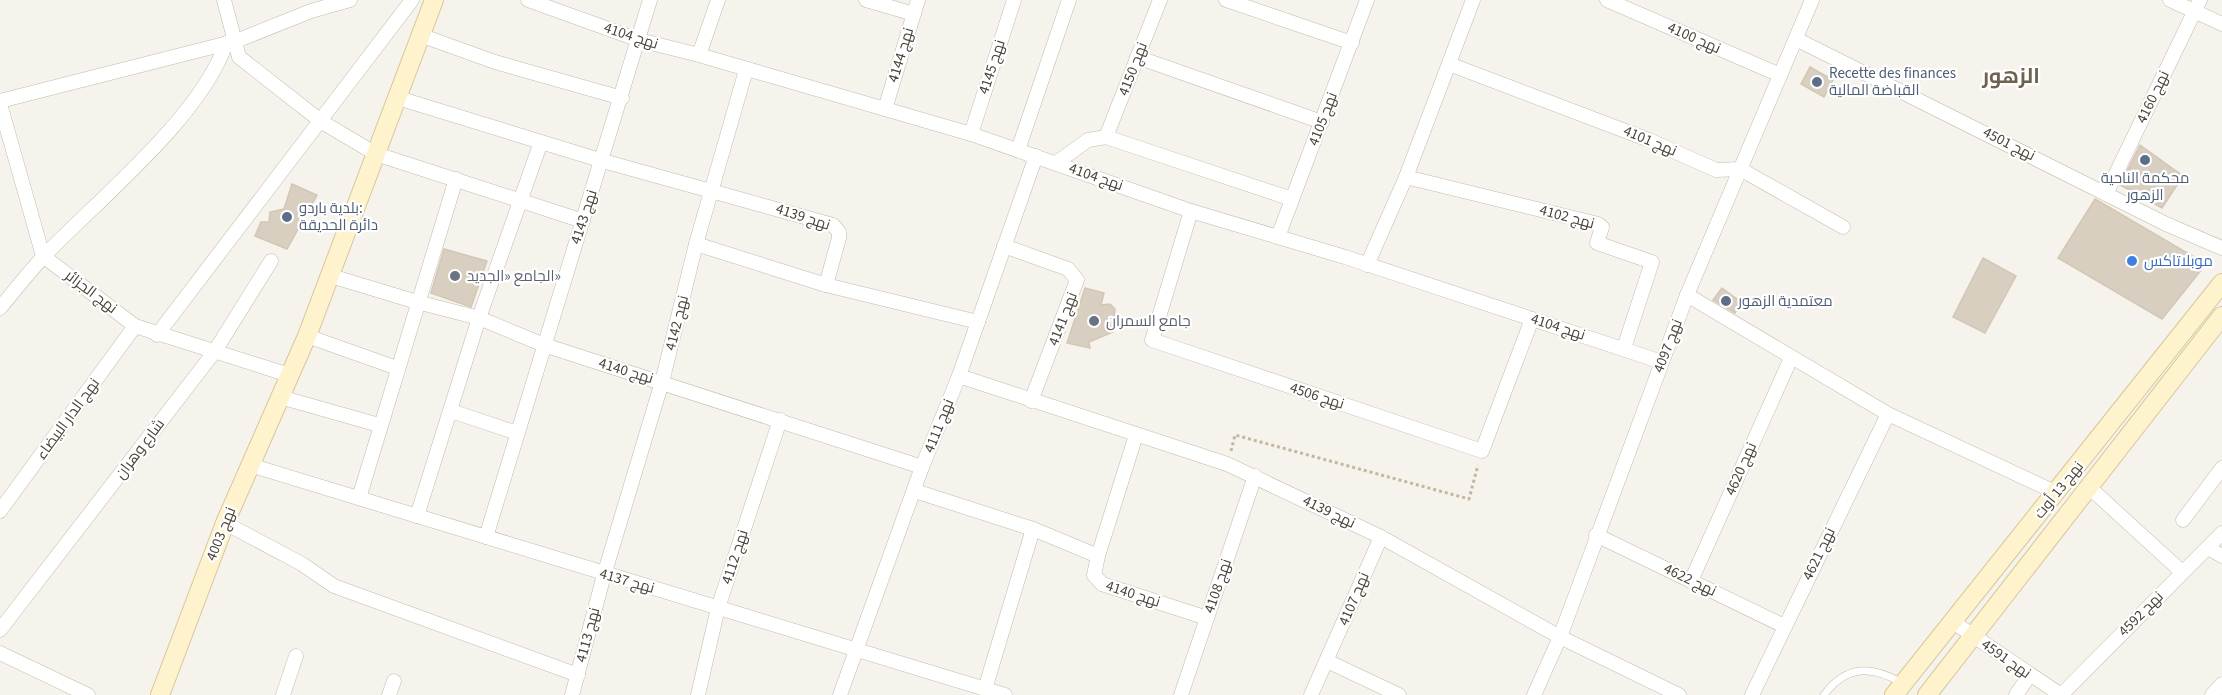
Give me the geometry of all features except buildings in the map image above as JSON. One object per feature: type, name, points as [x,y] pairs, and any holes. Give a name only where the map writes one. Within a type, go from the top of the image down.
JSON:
[{"type":"main road","name":"نهج 4003","points":[[160,695],[225,523],[331,276],[434,0]]},
{"type":"main road","name":"نهج 13 أوت","points":[[1899,689],[2222,283]]},
{"type":"main road","name":"نهج 13 أوت","points":[[1927,695],[2220,322]]},
{"type":"street","points":[[224,0],[231,42],[239,57],[322,122],[376,154],[583,221]]},
{"type":"street","points":[[43,256],[0,103],[231,42],[311,11],[350,0]]},
{"type":"street","points":[[157,335],[322,122],[412,0]]},
{"type":"street","name":"نهج 4104","points":[[528,0],[639,40],[699,55],[971,134],[1191,211],[1367,265],[1662,362]]},
{"type":"street","name":"نهج 4143","points":[[486,537],[603,161],[650,0]]},
{"type":"street","points":[[699,55],[718,0]]},
{"type":"street","points":[[866,0],[914,14]]},
{"type":"street","name":"نهج 4144","points":[[885,109],[918,0]]},
{"type":"street","name":"نهج 4145","points":[[971,134],[1014,0]]},
{"type":"street","points":[[1018,150],[1069,0]]},
{"type":"street","name":"نهج 4150","points":[[1106,137],[1160,0]]},
{"type":"street","points":[[1226,0],[1352,43]]},
{"type":"street","name":"نهج 4105","points":[[1278,237],[1367,0]]},
{"type":"street","points":[[1367,265],[1406,177],[1473,0]]},
{"type":"street","name":"نهج 4100","points":[[1607,0],[1780,75]]},
{"type":"street","name":"نهج 4097","points":[[1534,695],[1560,637],[1596,535],[1687,296],[1812,0]]},
{"type":"street","points":[[2170,0],[2197,5],[2222,24]]},
{"type":"street","name":"نهج 4160","points":[[2106,194],[2197,5]]},
{"type":"street","points":[[420,35],[495,62],[622,98]]},
{"type":"street","name":"نهج 4501","points":[[1796,39],[2166,224],[2222,248]]},
{"type":"street","points":[[0,308],[43,256],[141,160],[190,104],[211,78],[231,42]]},
{"type":"street","points":[[1137,57],[1322,122]]},
{"type":"street","name":"نهج 4101","points":[[1449,64],[1649,140],[1716,170],[1740,169],[1844,227]]},
{"type":"street","name":"نهج 4142","points":[[604,575],[662,382],[696,244],[746,70]]},
{"type":"street","points":[[398,98],[603,161],[712,189]]},
{"type":"street","points":[[1056,164],[1088,140],[1106,137],[1292,199]]},
{"type":"street","points":[[417,516],[479,318],[541,142]]},
{"type":"street","name":"نهج 4111","points":[[840,695],[922,467],[959,376],[1036,156]]},
{"type":"street","name":"نهج 4102","points":[[1406,177],[1599,224],[1602,227],[1597,243],[1652,262],[1624,348]]},
{"type":"street","points":[[358,498],[456,179]]},
{"type":"street","name":"نهج 4139","points":[[712,189],[837,228],[839,238],[826,285]]},
{"type":"street","name":"نهج 4506","points":[[1191,211],[1152,340],[1482,451]]},
{"type":"street","points":[[696,244],[826,285],[978,322]]},
{"type":"street","name":"نهج 4141","points":[[1004,246],[1068,268],[1077,280],[1031,401]]},
{"type":"street","name":"نهج الجزائر","points":[[43,256],[135,326],[157,335],[289,375]]},
{"type":"street","name":"شارع وهران","points":[[0,630],[215,351],[271,261]]},
{"type":"street","name":"نهج 4140","points":[[331,276],[479,318],[544,345],[922,467]]},
{"type":"street","points":[[1687,296],[1888,414],[2057,493]]},
{"type":"street","points":[[1482,451],[1532,319]]},
{"type":"street","name":"نهج الدار البيضاء","points":[[0,511],[135,326]]},
{"type":"street","points":[[307,336],[397,368]]},
{"type":"street","name":"نهج 4620","points":[[1691,581],[1791,358]]},
{"type":"street","name":"نهج 4139","points":[[959,376],[1227,464],[1255,476],[1381,537],[1560,637],[1679,695]]},
{"type":"street","points":[[280,397],[380,425]]},
{"type":"street","points":[[451,411],[517,433]]},
{"type":"street","name":"نهج 4621","points":[[1752,695],[1888,414]]},
{"type":"street","name":"نهج 4112","points":[[698,695],[718,608],[780,420]]},
{"type":"street","points":[[915,491],[1033,529],[1098,556],[1136,435]]},
{"type":"street","name":"نهج 4137","points":[[250,465],[604,575],[856,648],[1005,695]]},
{"type":"street","points":[[2183,520],[2222,468]]},
{"type":"street","name":"نهج 4108","points":[[1181,695],[1255,476]]},
{"type":"street","points":[[2090,488],[2182,572]]},
{"type":"street","points":[[225,523],[302,564],[334,586],[578,675]]},
{"type":"street","points":[[985,689],[1033,529]]},
{"type":"street","name":"نهج 4592","points":[[2061,695],[2222,533]]},
{"type":"street","name":"نهج 4622","points":[[1596,535],[1784,626]]},
{"type":"street","name":"نهج 4107","points":[[1311,695],[1381,537]]},
{"type":"street","points":[[2208,548],[2222,556]]},
{"type":"street","name":"نهج 4140","points":[[1098,556],[1094,575],[1102,584],[1207,618]]},
{"type":"street","name":"نهج 4113","points":[[572,695],[604,575]]},
{"type":"street","name":"نهج 4591","points":[[1953,622],[2029,676],[2061,695]]},
{"type":"street","points":[[0,653],[88,695]]},
{"type":"street","points":[[284,695],[296,656]]},
{"type":"street","points":[[1327,661],[1399,695]]},
{"type":"street","points":[[2016,695],[2029,676]]},
{"type":"street","points":[[954,695],[958,681]]},
{"type":"street","points":[[2212,695],[2222,684]]},
{"type":"lane","points":[[1824,695],[1834,681],[1850,673],[1879,670],[1899,689]]},
{"type":"path","points":[[1227,464],[1235,435],[1468,499],[1482,451]]},
{"type":"place","name":"Recette des finances القباضة المالية","points":[[1817,82]]},
{"type":"place","name":"محكمة الناحية الزهور","points":[[2145,160]]},
{"type":"place","name":"بلدية باردو: دائرة الحديقة","points":[[287,217]]},
{"type":"place","name":"موبلاتاكس","points":[[2132,261]]},
{"type":"place","name":"الجامع «الجديد»","points":[[455,276]]},
{"type":"place","name":"معتمدية الزهور","points":[[1726,301]]},
{"type":"place","name":"جامع السمران","points":[[1094,321]]},
{"type":"district","name":"الزهور","points":[[2011,76]]}]
